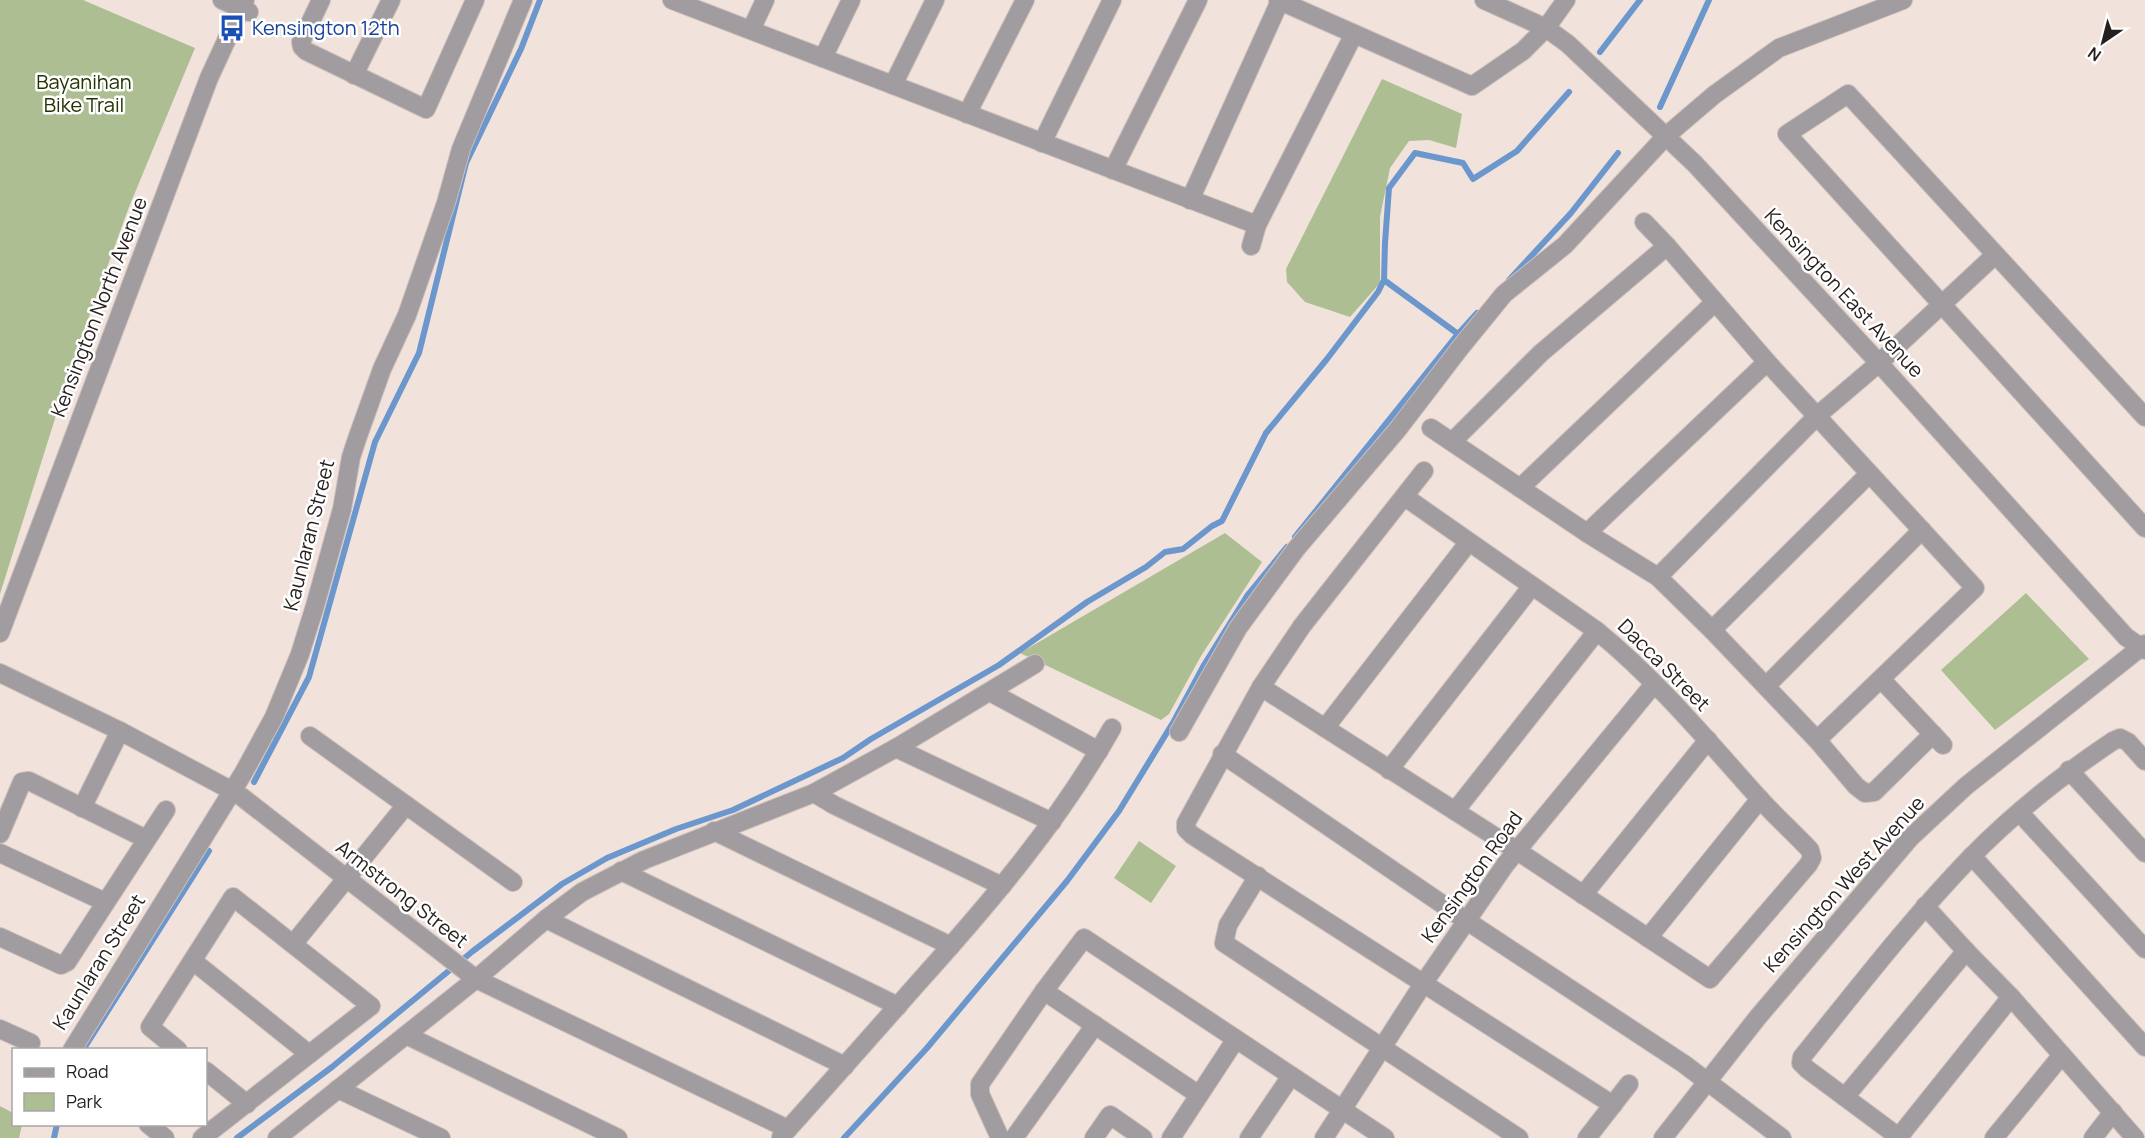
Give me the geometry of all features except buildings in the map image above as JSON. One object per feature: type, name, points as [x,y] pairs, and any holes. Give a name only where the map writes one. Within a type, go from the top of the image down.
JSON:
[{"type":"street","points":[[222,0],[245,7]]},
{"type":"street","points":[[321,0],[301,42],[302,47],[426,109],[476,0]]},
{"type":"street","points":[[354,75],[390,0]]},
{"type":"street","name":"Kaunlaran Street","points":[[73,1048],[232,791],[274,717],[300,654],[342,508],[351,457],[358,436],[382,369],[411,304],[446,203],[461,148],[523,0]]},
{"type":"street","points":[[751,30],[765,0]]},
{"type":"street","points":[[823,58],[851,0]]},
{"type":"street","points":[[893,86],[935,0]]},
{"type":"street","points":[[967,114],[1025,0]]},
{"type":"street","points":[[1042,143],[1112,0]]},
{"type":"street","points":[[1113,170],[1198,0]]},
{"type":"street","name":"Kensington East Avenue","points":[[1484,0],[1546,28],[1568,44],[1695,164],[1879,363],[2119,629],[2144,647]]},
{"type":"street","points":[[1190,200],[1279,1],[1472,86],[1523,51],[1546,28],[1566,0]]},
{"type":"street","points":[[1179,732],[1238,628],[1296,549],[1398,429],[1504,294],[1565,244],[1666,136],[1714,95],[1779,48],[1903,0]]},
{"type":"street","points":[[676,1],[1257,225]]},
{"type":"street","name":"Kensington North Avenue","points":[[0,633],[209,78],[245,7]]},
{"type":"street","points":[[1251,246],[1257,225],[1354,34]]},
{"type":"street","points":[[2145,417],[1848,94],[1787,134],[2145,528]]},
{"type":"street","points":[[1644,222],[1767,362],[1975,588],[1816,740]]},
{"type":"street","points":[[1452,442],[1541,353],[1667,246]]},
{"type":"street","points":[[1658,577],[1818,416],[1943,305],[1995,255]]},
{"type":"street","points":[[1520,488],[1715,302]]},
{"type":"street","points":[[1587,533],[1767,362]]},
{"type":"street","points":[[1431,428],[1587,533],[1658,577],[1766,686],[1856,786],[1865,793],[1874,792],[1938,740],[1881,679]]},
{"type":"street","points":[[1424,471],[1302,626],[1261,687],[1222,754],[1186,823],[1186,829],[1613,1106]]},
{"type":"street","points":[[1712,630],[1869,474]]},
{"type":"street","name":"Dacca Street","points":[[1405,497],[1468,543],[1597,630],[1627,655],[1810,850],[1812,858],[1808,865],[1710,979],[1648,938]]},
{"type":"street","points":[[1766,686],[1922,530]]},
{"type":"street","points":[[1325,728],[1468,543]]},
{"type":"street","points":[[1389,770],[1532,586]]},
{"type":"street","points":[[1455,811],[1597,630]]},
{"type":"street","name":"Kensington West Avenue","points":[[1663,1138],[1758,1017],[1884,867],[1927,821],[1966,786],[2144,647]]},
{"type":"street","points":[[277,1138],[406,1035],[470,975],[582,892],[621,871],[714,831],[814,793],[896,748],[1035,664]]},
{"type":"street","name":"Armstrong Street","points":[[0,673],[120,731],[232,791],[256,807],[470,975],[784,1133]]},
{"type":"street","name":"Kensington Road","points":[[1324,1138],[1423,984],[1516,850],[1654,684]]},
{"type":"street","points":[[1261,687],[1516,850],[1648,938],[1760,799]]},
{"type":"street","points":[[990,692],[1099,751]]},
{"type":"street","points":[[784,1133],[1002,886],[1078,786],[1112,728]]},
{"type":"street","points":[[82,808],[120,731]]},
{"type":"street","points":[[310,736],[513,882]]},
{"type":"street","points":[[2011,997],[1899,1138],[1802,1063],[1802,1057],[1925,906],[1972,856],[2020,813],[2069,770],[2120,738],[2128,742],[2145,761]]},
{"type":"street","points":[[1582,895],[1708,740]]},
{"type":"street","points":[[896,748],[1052,822]]},
{"type":"street","points":[[1222,754],[1707,1081],[1782,1138]]},
{"type":"street","points":[[2069,770],[2145,854]]},
{"type":"street","points":[[0,834],[22,782],[29,781],[146,839]]},
{"type":"street","points":[[814,793],[834,805],[1002,886]]},
{"type":"street","points":[[294,943],[406,805]]},
{"type":"street","points":[[0,937],[61,965],[67,962],[166,810]]},
{"type":"street","points":[[2020,813],[2145,949]]},
{"type":"street","points":[[714,831],[951,946]]},
{"type":"street","points":[[0,853],[105,902]]},
{"type":"street","points":[[1972,856],[2145,1047]]},
{"type":"street","points":[[621,871],[898,1006]]},
{"type":"street","points":[[1258,876],[1228,925],[1224,944],[1519,1138]]},
{"type":"street","points":[[176,1048],[150,1027],[233,897],[371,1006],[202,1138]]},
{"type":"street","points":[[1925,906],[2011,997],[2135,1138]]},
{"type":"street","points":[[546,919],[844,1066]]},
{"type":"street","points":[[1000,1138],[980,1094],[980,1084],[1044,991],[1084,938],[1385,1138]]},
{"type":"street","points":[[1845,1097],[1966,951]]},
{"type":"street","points":[[193,960],[309,1054]]},
{"type":"street","points":[[1044,991],[1199,1095]]},
{"type":"street","points":[[1014,1138],[1095,1025]]},
{"type":"street","points":[[0,1029],[31,1043]]},
{"type":"street","points":[[406,1035],[618,1138]]},
{"type":"street","points":[[1171,1138],[1236,1039]]},
{"type":"street","points":[[1994,1138],[2062,1054]]},
{"type":"street","points":[[207,1072],[247,1104]]},
{"type":"street","points":[[1249,1138],[1291,1076]]},
{"type":"street","points":[[1587,1138],[1629,1084]]},
{"type":"street","points":[[338,1089],[441,1138]]},
{"type":"street","points":[[2093,1138],[2113,1112]]},
{"type":"street","points":[[1094,1138],[1110,1115],[1143,1138]]},
{"type":"street","points":[[149,1126],[165,1138]]},
{"type":"green space","name":"Bayanihan Bike Trail","points":[[0,0],[83,0],[195,48],[129,207],[74,358],[0,594]]},
{"type":"green space","points":[[1382,79],[1462,114],[1456,148],[1429,140],[1409,141],[1390,168],[1380,217],[1380,283],[1350,317],[1305,302],[1287,282],[1286,269]]},
{"type":"green space","points":[[1225,533],[1262,562],[1201,656],[1169,714],[1161,720],[1020,653]]},
{"type":"green space","points":[[2026,593],[2089,659],[1995,730],[1941,670]]},
{"type":"green space","points":[[1139,841],[1176,866],[1151,903],[1114,878]]},
{"type":"green space","points":[[0,1106],[12,1112],[12,1126],[22,1126],[19,1138],[0,1138]]},
{"type":"waterway","points":[[254,782],[309,677],[375,442],[419,353],[466,163],[521,49],[540,0]]},
{"type":"waterway","points":[[1600,52],[1640,0]]},
{"type":"waterway","points":[[1660,107],[1709,0]]},
{"type":"waterway","points":[[237,1138],[332,1067],[473,951],[562,884],[607,858],[676,829],[733,810],[843,758],[871,739],[999,665],[1087,602],[1146,567],[1165,552],[1183,549],[1222,521],[1266,433],[1378,292],[1384,280],[1389,188],[1415,153],[1463,163],[1473,179],[1517,151],[1569,92]]},
{"type":"waterway","points":[[1509,280],[1571,213],[1618,153]]},
{"type":"waterway","points":[[1384,280],[1458,334],[1477,313]]},
{"type":"waterway","points":[[1295,537],[1458,334]]},
{"type":"waterway","points":[[844,1138],[927,1048],[1067,881],[1119,811],[1247,596],[1287,547]]},
{"type":"waterway","points":[[84,1048],[209,851]]},
{"type":"waterway","points":[[54,1138],[57,1126]]},
{"type":"place","name":"Kensington 12th","points":[[232,28]]}]
